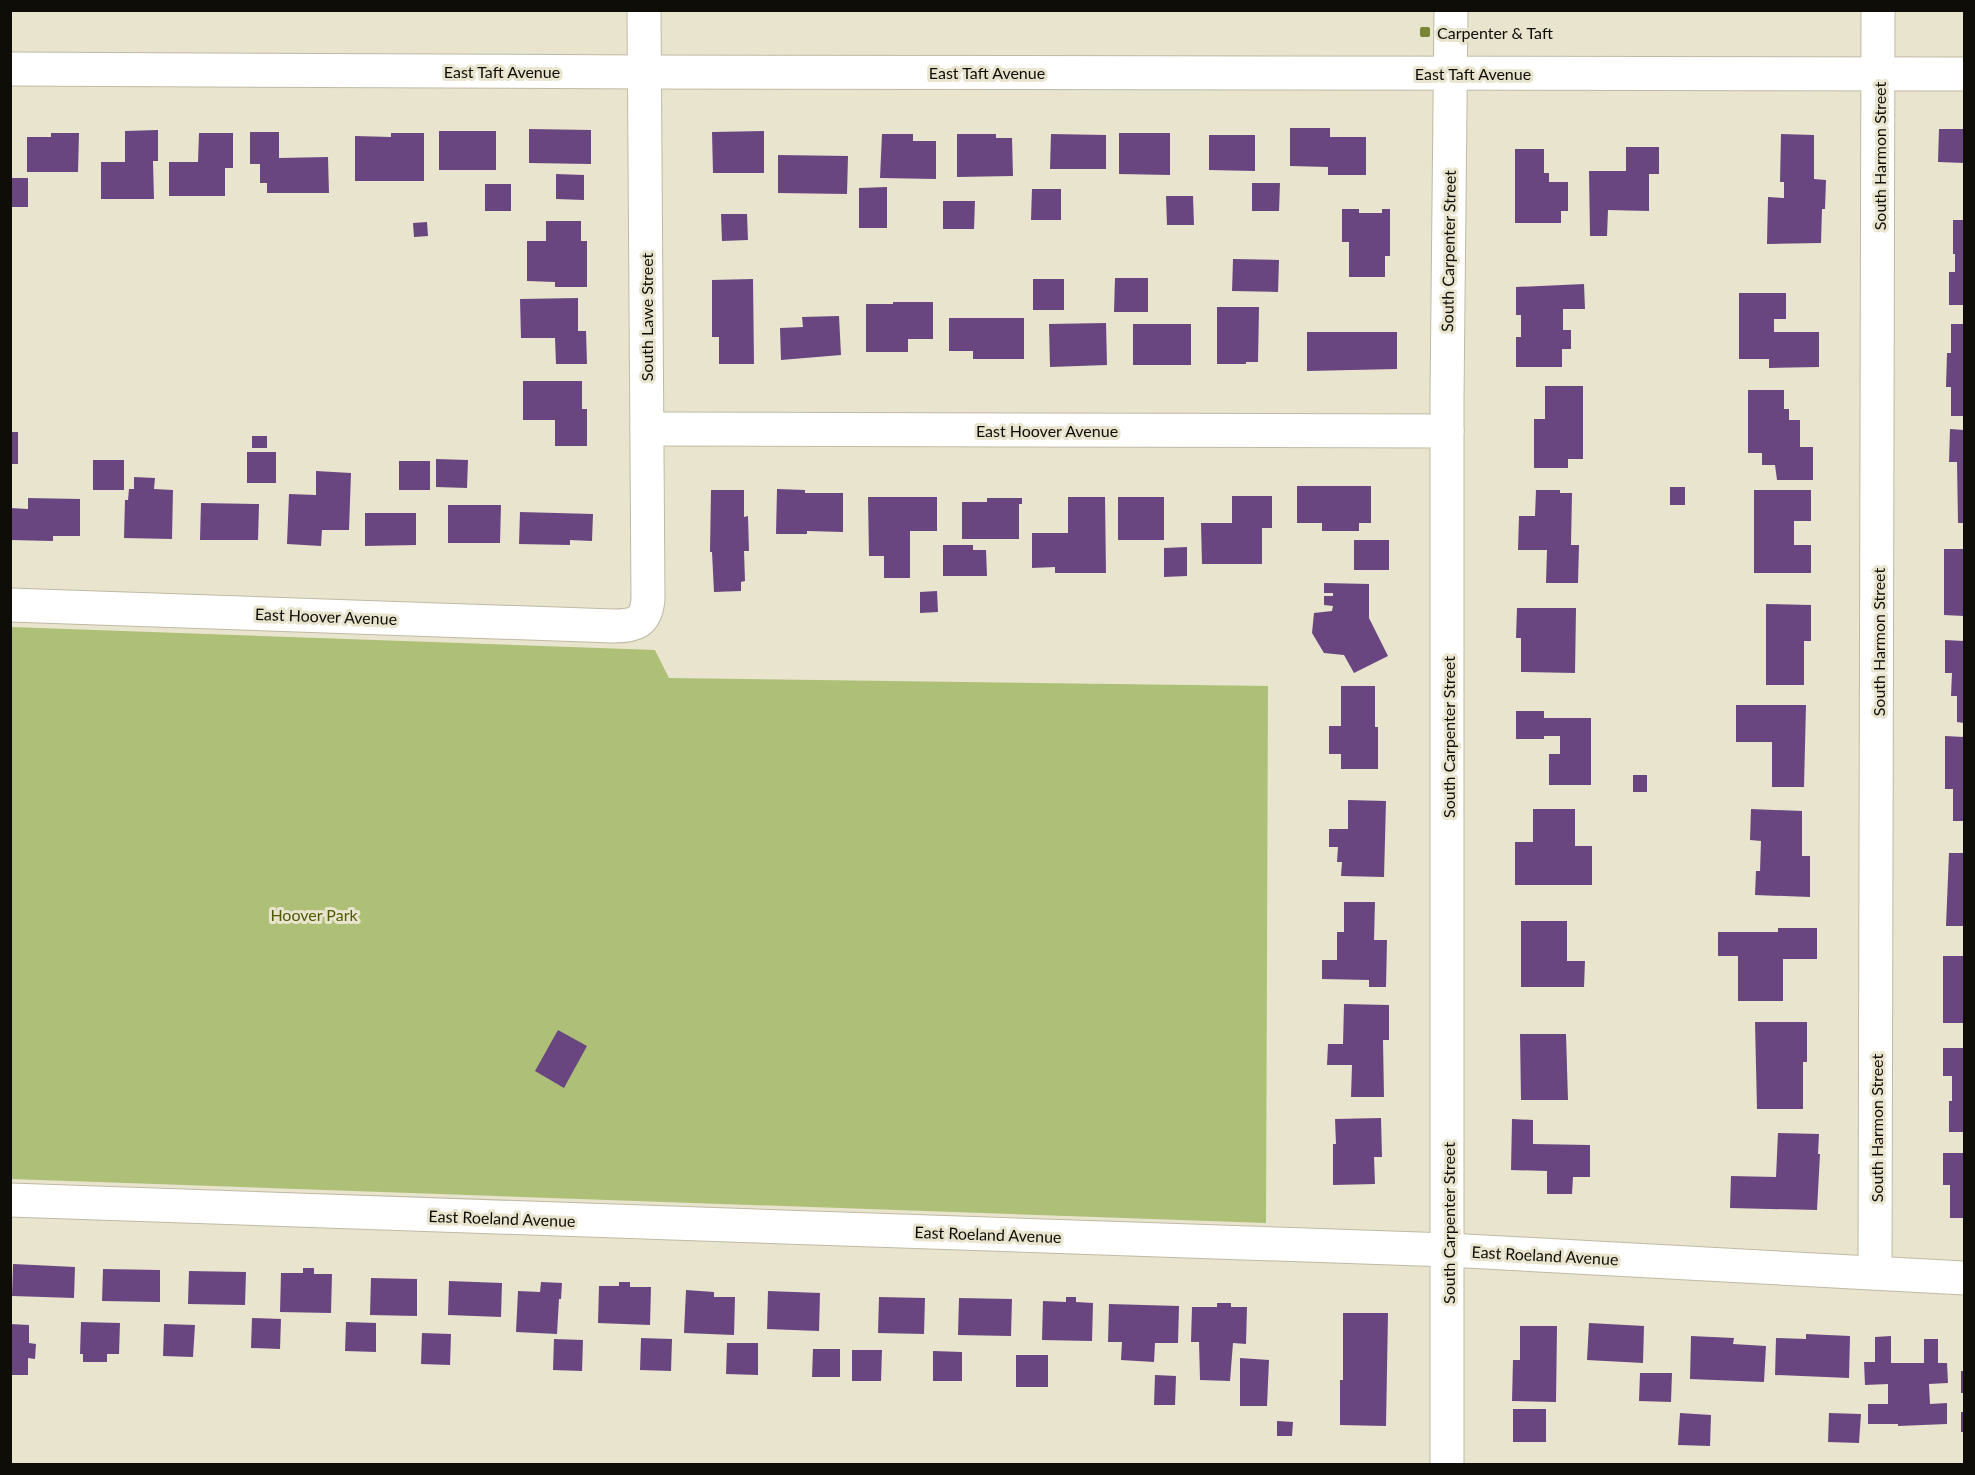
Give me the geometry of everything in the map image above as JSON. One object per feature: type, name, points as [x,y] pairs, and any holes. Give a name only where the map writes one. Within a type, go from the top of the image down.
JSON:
[{"type":"street","name":"South Lawe Street","points":[[640,621],[647,613],[648,599],[644,10]]},
{"type":"street","name":"South Carpenter Street","points":[[1447,1464],[1447,431],[1451,10]]},
{"type":"street","name":"South Harmon Street","points":[[1875,1273],[1878,10]]},
{"type":"street","name":"East Taft Avenue","points":[[10,69],[1965,74]]},
{"type":"street","name":"East Hoover Avenue","points":[[647,429],[1447,431]]},
{"type":"street","name":"East Hoover Avenue","points":[[10,605],[613,626],[627,626],[640,621]]},
{"type":"street","name":"East Roeland Avenue","points":[[10,1200],[1448,1250],[1965,1278]]},
{"type":"green space","name":"Hoover Park","points":[[11,627],[655,650],[669,678],[1268,686],[1266,1223],[11,1179]]},
{"type":"building","points":[[1290,128],[1330,128],[1330,137],[1366,137],[1366,175],[1328,175],[1328,167],[1290,166]]},
{"type":"building","points":[[529,129],[591,130],[591,164],[529,163]]},
{"type":"building","points":[[1939,129],[1964,129],[1964,163],[1938,162]]},
{"type":"building","points":[[158,130],[158,161],[153,161],[154,199],[101,199],[101,162],[125,162],[125,131]]},
{"type":"building","points":[[439,131],[496,131],[496,170],[439,170]]},
{"type":"building","points":[[764,131],[764,173],[713,173],[712,132]]},
{"type":"building","points":[[250,132],[279,132],[279,158],[328,157],[329,193],[267,193],[267,183],[260,183],[260,164],[250,164]]},
{"type":"building","points":[[51,133],[79,133],[78,172],[27,172],[27,137],[51,137]]},
{"type":"building","points":[[199,133],[233,133],[233,168],[225,168],[225,196],[169,196],[169,162],[198,162]]},
{"type":"building","points":[[391,133],[424,133],[424,181],[355,181],[355,136],[391,137]]},
{"type":"building","points":[[1119,133],[1170,133],[1170,175],[1119,174]]},
{"type":"building","points":[[882,134],[913,134],[913,141],[936,141],[936,179],[880,178]]},
{"type":"building","points":[[957,134],[996,134],[996,138],[1012,138],[1013,176],[957,177]]},
{"type":"building","points":[[1051,134],[1106,135],[1106,169],[1050,169]]},
{"type":"building","points":[[1781,134],[1814,135],[1814,179],[1826,180],[1821,243],[1767,244],[1768,197],[1784,198],[1784,182],[1780,182]]},
{"type":"building","points":[[1209,135],[1255,135],[1255,171],[1209,170]]},
{"type":"building","points":[[1626,147],[1659,147],[1659,174],[1649,174],[1649,211],[1608,210],[1607,236],[1590,236],[1589,171],[1626,171]]},
{"type":"building","points":[[1515,149],[1544,149],[1544,173],[1549,173],[1549,182],[1568,182],[1568,211],[1561,211],[1561,223],[1515,223]]},
{"type":"building","points":[[778,155],[848,156],[847,194],[778,193]]},
{"type":"building","points":[[556,174],[584,175],[584,200],[556,199]]},
{"type":"building","points":[[10,178],[28,178],[28,207],[10,207]]},
{"type":"building","points":[[1252,183],[1280,183],[1279,211],[1252,211]]},
{"type":"building","points":[[485,184],[511,184],[511,211],[485,211]]},
{"type":"building","points":[[887,187],[887,228],[859,228],[859,188]]},
{"type":"building","points":[[1032,189],[1061,189],[1061,220],[1031,220]]},
{"type":"building","points":[[1166,196],[1193,196],[1194,225],[1167,225]]},
{"type":"building","points":[[943,201],[975,201],[974,229],[943,229]]},
{"type":"building","points":[[1342,209],[1359,209],[1359,213],[1382,213],[1382,209],[1390,209],[1390,256],[1385,256],[1385,277],[1349,277],[1349,242],[1342,242]]},
{"type":"building","points":[[721,214],[747,214],[748,240],[722,241]]},
{"type":"building","points":[[1953,220],[1964,220],[1964,305],[1949,305],[1949,272],[1955,272]]},
{"type":"building","points":[[546,221],[581,221],[581,241],[587,241],[587,287],[555,287],[555,282],[527,281],[527,241],[546,241]]},
{"type":"building","points":[[427,222],[428,236],[414,237],[413,223]]},
{"type":"building","points":[[1233,259],[1279,260],[1278,292],[1232,291]]},
{"type":"building","points":[[1115,278],[1148,278],[1148,312],[1114,312]]},
{"type":"building","points":[[753,279],[754,364],[719,364],[719,337],[712,337],[712,280]]},
{"type":"building","points":[[1033,279],[1064,279],[1064,310],[1033,310]]},
{"type":"building","points":[[1584,284],[1585,309],[1563,309],[1563,330],[1571,330],[1571,349],[1562,349],[1562,367],[1516,367],[1516,337],[1521,337],[1521,315],[1516,315],[1516,287]]},
{"type":"building","points":[[1739,293],[1786,293],[1786,319],[1774,319],[1774,332],[1819,332],[1819,367],[1769,368],[1769,359],[1739,359]]},
{"type":"building","points":[[578,298],[578,331],[586,331],[587,364],[556,364],[555,338],[521,338],[520,299]]},
{"type":"building","points":[[893,302],[933,302],[933,339],[908,339],[908,352],[866,352],[866,304],[893,304]]},
{"type":"building","points":[[1217,307],[1259,307],[1258,362],[1217,364]]},
{"type":"building","points":[[839,316],[841,355],[781,360],[780,328],[803,327],[802,317]]},
{"type":"building","points":[[949,318],[1024,318],[1024,359],[973,359],[973,351],[949,351]]},
{"type":"building","points":[[1106,323],[1107,365],[1050,367],[1049,324]]},
{"type":"building","points":[[1133,324],[1191,324],[1191,365],[1133,365]]},
{"type":"building","points":[[1951,324],[1964,324],[1964,416],[1951,416],[1951,387],[1946,387],[1947,353],[1951,353]]},
{"type":"building","points":[[1307,332],[1397,332],[1397,369],[1307,371]]},
{"type":"building","points":[[523,381],[582,381],[582,409],[587,409],[587,446],[555,446],[555,420],[523,420]]},
{"type":"building","points":[[1545,386],[1583,386],[1583,459],[1568,459],[1568,468],[1534,468],[1534,419],[1545,419]]},
{"type":"building","points":[[1748,390],[1784,390],[1784,409],[1789,409],[1789,420],[1800,420],[1800,447],[1813,447],[1813,480],[1777,480],[1775,465],[1762,465],[1762,453],[1748,453]]},
{"type":"building","points":[[1950,429],[1964,430],[1964,523],[1958,523],[1957,462],[1949,462]]},
{"type":"building","points":[[10,432],[18,432],[18,464],[10,464]]},
{"type":"building","points":[[252,436],[267,436],[267,448],[252,448]]},
{"type":"building","points":[[247,452],[276,452],[276,483],[247,483]]},
{"type":"building","points":[[436,459],[468,460],[467,488],[436,487]]},
{"type":"building","points":[[93,460],[124,460],[124,490],[93,490]]},
{"type":"building","points":[[399,461],[430,461],[430,490],[399,490]]},
{"type":"building","points":[[316,471],[351,473],[349,530],[322,530],[321,546],[287,544],[289,494],[316,495]]},
{"type":"building","points":[[134,477],[155,478],[154,489],[173,490],[172,539],[124,538],[125,500],[128,500],[129,489],[134,489]]},
{"type":"building","points":[[1297,486],[1371,486],[1371,523],[1359,523],[1359,531],[1322,531],[1322,523],[1297,523]]},
{"type":"building","points":[[1670,487],[1685,487],[1685,505],[1670,505]]},
{"type":"building","points":[[777,489],[805,490],[805,493],[843,493],[843,532],[807,531],[807,534],[776,534]]},
{"type":"building","points":[[711,490],[744,490],[744,517],[748,516],[749,551],[744,551],[745,581],[741,582],[741,591],[714,592],[712,552],[710,552]]},
{"type":"building","points":[[1536,490],[1560,490],[1560,493],[1572,493],[1571,545],[1579,545],[1578,583],[1546,583],[1547,550],[1518,550],[1519,516],[1535,516]]},
{"type":"building","points":[[1754,490],[1811,490],[1811,521],[1794,521],[1794,545],[1811,545],[1811,573],[1754,573]]},
{"type":"building","points":[[1232,496],[1272,496],[1272,528],[1262,528],[1262,564],[1202,564],[1201,523],[1232,523]]},
{"type":"building","points":[[868,497],[937,497],[937,531],[910,531],[910,578],[884,578],[884,556],[869,556]]},
{"type":"building","points":[[1068,497],[1105,497],[1106,573],[1055,573],[1055,567],[1032,568],[1032,533],[1068,533]]},
{"type":"building","points":[[1118,497],[1164,497],[1164,540],[1118,540]]},
{"type":"building","points":[[28,498],[80,499],[80,536],[53,536],[53,541],[10,540],[10,508],[28,509]]},
{"type":"building","points":[[987,498],[1022,498],[1022,504],[1019,504],[1019,539],[962,539],[962,502],[987,502]]},
{"type":"building","points":[[201,503],[259,504],[258,540],[200,540]]},
{"type":"building","points":[[448,505],[501,505],[500,543],[448,543]]},
{"type":"building","points":[[520,512],[593,514],[592,541],[570,540],[570,545],[519,544]]},
{"type":"building","points":[[365,513],[416,513],[416,545],[365,546]]},
{"type":"building","points":[[1354,540],[1389,540],[1389,570],[1354,570]]},
{"type":"building","points":[[943,545],[973,545],[973,550],[986,550],[987,576],[943,576]]},
{"type":"building","points":[[1187,547],[1187,576],[1164,577],[1164,548]]},
{"type":"building","points":[[1944,549],[1964,549],[1964,616],[1944,615]]},
{"type":"building","points":[[1324,583],[1369,584],[1369,618],[1388,656],[1354,673],[1344,655],[1324,653],[1312,633],[1314,613],[1332,611],[1333,606],[1324,605],[1324,596],[1333,596],[1333,593],[1324,593]]},
{"type":"building","points":[[937,591],[938,612],[920,613],[920,592]]},
{"type":"building","points":[[1766,604],[1811,605],[1811,641],[1804,641],[1804,685],[1766,685]]},
{"type":"building","points":[[1517,608],[1576,608],[1575,673],[1521,672],[1521,638],[1516,638]]},
{"type":"building","points":[[1945,640],[1964,641],[1964,723],[1957,722],[1957,696],[1951,696],[1952,673],[1945,673]]},
{"type":"building","points":[[1341,686],[1375,686],[1378,769],[1341,769],[1341,754],[1329,754],[1329,726],[1341,726]]},
{"type":"building","points":[[1736,705],[1806,705],[1804,787],[1772,787],[1772,742],[1736,742]]},
{"type":"building","points":[[1516,711],[1544,711],[1544,718],[1591,718],[1591,785],[1549,785],[1549,754],[1560,754],[1560,736],[1544,736],[1544,739],[1516,739]]},
{"type":"building","points":[[1945,736],[1964,737],[1964,821],[1953,821],[1953,789],[1945,789]]},
{"type":"building","points":[[1633,775],[1647,775],[1647,792],[1633,792]]},
{"type":"building","points":[[1348,800],[1386,801],[1384,877],[1341,876],[1342,862],[1337,862],[1338,847],[1329,847],[1329,829],[1348,829]]},
{"type":"building","points":[[1533,809],[1575,809],[1575,846],[1592,846],[1592,885],[1515,885],[1515,842],[1533,842]]},
{"type":"building","points":[[1751,809],[1802,811],[1802,856],[1810,856],[1810,897],[1755,895],[1756,871],[1760,871],[1761,841],[1750,840]]},
{"type":"building","points":[[1949,853],[1964,853],[1964,926],[1946,926]]},
{"type":"building","points":[[1344,902],[1375,902],[1374,940],[1387,940],[1386,987],[1369,987],[1369,980],[1322,979],[1322,960],[1337,960],[1337,932],[1344,932]]},
{"type":"building","points":[[1521,921],[1567,921],[1567,961],[1585,961],[1584,987],[1521,987]]},
{"type":"building","points":[[1778,928],[1817,928],[1817,959],[1783,959],[1783,1001],[1738,1001],[1738,956],[1718,956],[1718,932],[1778,932]]},
{"type":"building","points":[[1943,956],[1964,956],[1964,1023],[1943,1023]]},
{"type":"building","points":[[1344,1004],[1389,1005],[1389,1040],[1383,1040],[1384,1097],[1351,1097],[1352,1065],[1327,1065],[1328,1044],[1343,1044]]},
{"type":"building","points":[[1755,1022],[1807,1022],[1807,1062],[1803,1062],[1803,1109],[1757,1109]]},
{"type":"building","points":[[558,1030],[587,1046],[564,1088],[535,1071]]},
{"type":"building","points":[[1520,1034],[1566,1034],[1568,1100],[1521,1100]]},
{"type":"building","points":[[1943,1048],[1964,1048],[1964,1132],[1949,1132],[1952,1076],[1943,1076]]},
{"type":"building","points":[[1381,1118],[1382,1157],[1374,1157],[1375,1184],[1333,1185],[1335,1119]]},
{"type":"building","points":[[1512,1119],[1533,1120],[1533,1144],[1590,1145],[1590,1177],[1573,1177],[1572,1194],[1547,1194],[1547,1171],[1511,1170]]},
{"type":"building","points":[[1778,1133],[1819,1134],[1817,1210],[1730,1208],[1731,1176],[1776,1177]]},
{"type":"building","points":[[1943,1153],[1964,1153],[1964,1218],[1950,1218],[1950,1185],[1943,1185]]},
{"type":"building","points":[[13,1264],[75,1267],[74,1298],[12,1296]]},
{"type":"building","points":[[303,1268],[314,1268],[314,1274],[332,1274],[331,1313],[280,1312],[281,1273],[303,1273]]},
{"type":"building","points":[[103,1269],[160,1270],[160,1302],[102,1301]]},
{"type":"building","points":[[189,1271],[246,1272],[245,1305],[188,1304]]},
{"type":"building","points":[[371,1278],[417,1279],[417,1316],[370,1315]]},
{"type":"building","points":[[449,1281],[502,1283],[501,1317],[448,1315]]},
{"type":"building","points":[[541,1282],[562,1283],[557,1334],[516,1332],[518,1291],[540,1292]]},
{"type":"building","points":[[619,1282],[630,1282],[630,1287],[651,1287],[650,1325],[598,1323],[599,1286],[619,1286]]},
{"type":"building","points":[[686,1290],[714,1292],[714,1297],[735,1297],[734,1335],[684,1333]]},
{"type":"building","points":[[768,1291],[820,1293],[819,1331],[767,1329]]},
{"type":"building","points":[[879,1297],[925,1298],[924,1334],[878,1333]]},
{"type":"building","points":[[1066,1297],[1076,1297],[1076,1302],[1093,1303],[1092,1341],[1042,1340],[1043,1301],[1066,1302]]},
{"type":"building","points":[[959,1298],[1012,1299],[1011,1336],[958,1335]]},
{"type":"building","points":[[1217,1303],[1231,1303],[1231,1307],[1247,1307],[1246,1344],[1233,1343],[1230,1381],[1200,1380],[1199,1342],[1191,1342],[1192,1307],[1217,1307]]},
{"type":"building","points":[[1109,1304],[1179,1306],[1178,1343],[1155,1343],[1154,1362],[1121,1360],[1122,1342],[1108,1342]]},
{"type":"building","points":[[1343,1313],[1388,1313],[1386,1426],[1340,1425]]},
{"type":"building","points":[[252,1318],[281,1319],[280,1349],[251,1348]]},
{"type":"building","points":[[81,1322],[120,1323],[119,1354],[107,1354],[107,1362],[83,1362],[83,1354],[80,1354]]},
{"type":"building","points":[[346,1322],[376,1323],[376,1352],[345,1351]]},
{"type":"building","points":[[1589,1323],[1644,1326],[1643,1363],[1587,1360]]},
{"type":"building","points":[[10,1324],[29,1325],[29,1343],[36,1344],[35,1359],[28,1358],[28,1375],[10,1375]]},
{"type":"building","points":[[164,1324],[195,1325],[193,1357],[163,1356]]},
{"type":"building","points":[[1520,1326],[1557,1326],[1556,1402],[1512,1401],[1513,1360],[1520,1360]]},
{"type":"building","points":[[422,1333],[451,1334],[450,1365],[421,1364]]},
{"type":"building","points":[[1806,1334],[1850,1336],[1849,1378],[1775,1375],[1776,1338],[1806,1339]]},
{"type":"building","points":[[1691,1336],[1734,1338],[1733,1344],[1766,1346],[1764,1382],[1690,1379]]},
{"type":"building","points":[[1891,1336],[1891,1363],[1924,1363],[1924,1339],[1938,1339],[1938,1363],[1947,1363],[1948,1383],[1929,1384],[1930,1404],[1947,1403],[1947,1424],[1898,1426],[1898,1424],[1868,1424],[1868,1404],[1888,1404],[1888,1384],[1865,1385],[1864,1362],[1875,1362],[1875,1337]]},
{"type":"building","points":[[641,1338],[672,1339],[671,1371],[640,1370]]},
{"type":"building","points":[[554,1339],[583,1340],[582,1371],[553,1370]]},
{"type":"building","points":[[727,1343],[758,1343],[758,1375],[726,1374]]},
{"type":"building","points":[[813,1349],[840,1349],[840,1377],[812,1377]]},
{"type":"building","points":[[852,1350],[882,1350],[881,1381],[852,1381]]},
{"type":"building","points":[[933,1351],[962,1352],[962,1381],[933,1381]]},
{"type":"building","points":[[1016,1355],[1048,1355],[1048,1387],[1016,1387]]},
{"type":"building","points":[[1240,1358],[1269,1360],[1267,1406],[1240,1406]]},
{"type":"building","points":[[1961,1371],[1964,1371],[1964,1393],[1961,1393]]},
{"type":"building","points":[[1640,1373],[1672,1373],[1671,1402],[1639,1401]]},
{"type":"building","points":[[1155,1375],[1176,1376],[1175,1405],[1154,1405]]},
{"type":"building","points":[[1513,1409],[1546,1409],[1546,1442],[1513,1442]]},
{"type":"building","points":[[1961,1412],[1964,1412],[1964,1432],[1961,1432]]},
{"type":"building","points":[[1680,1413],[1711,1415],[1710,1446],[1678,1445]]},
{"type":"building","points":[[1829,1413],[1861,1414],[1859,1443],[1828,1442]]},
{"type":"building","points":[[1277,1421],[1293,1422],[1292,1436],[1277,1436]]},
{"type":"place","name":"Carpenter & Taft","points":[[1425,32]]}]
